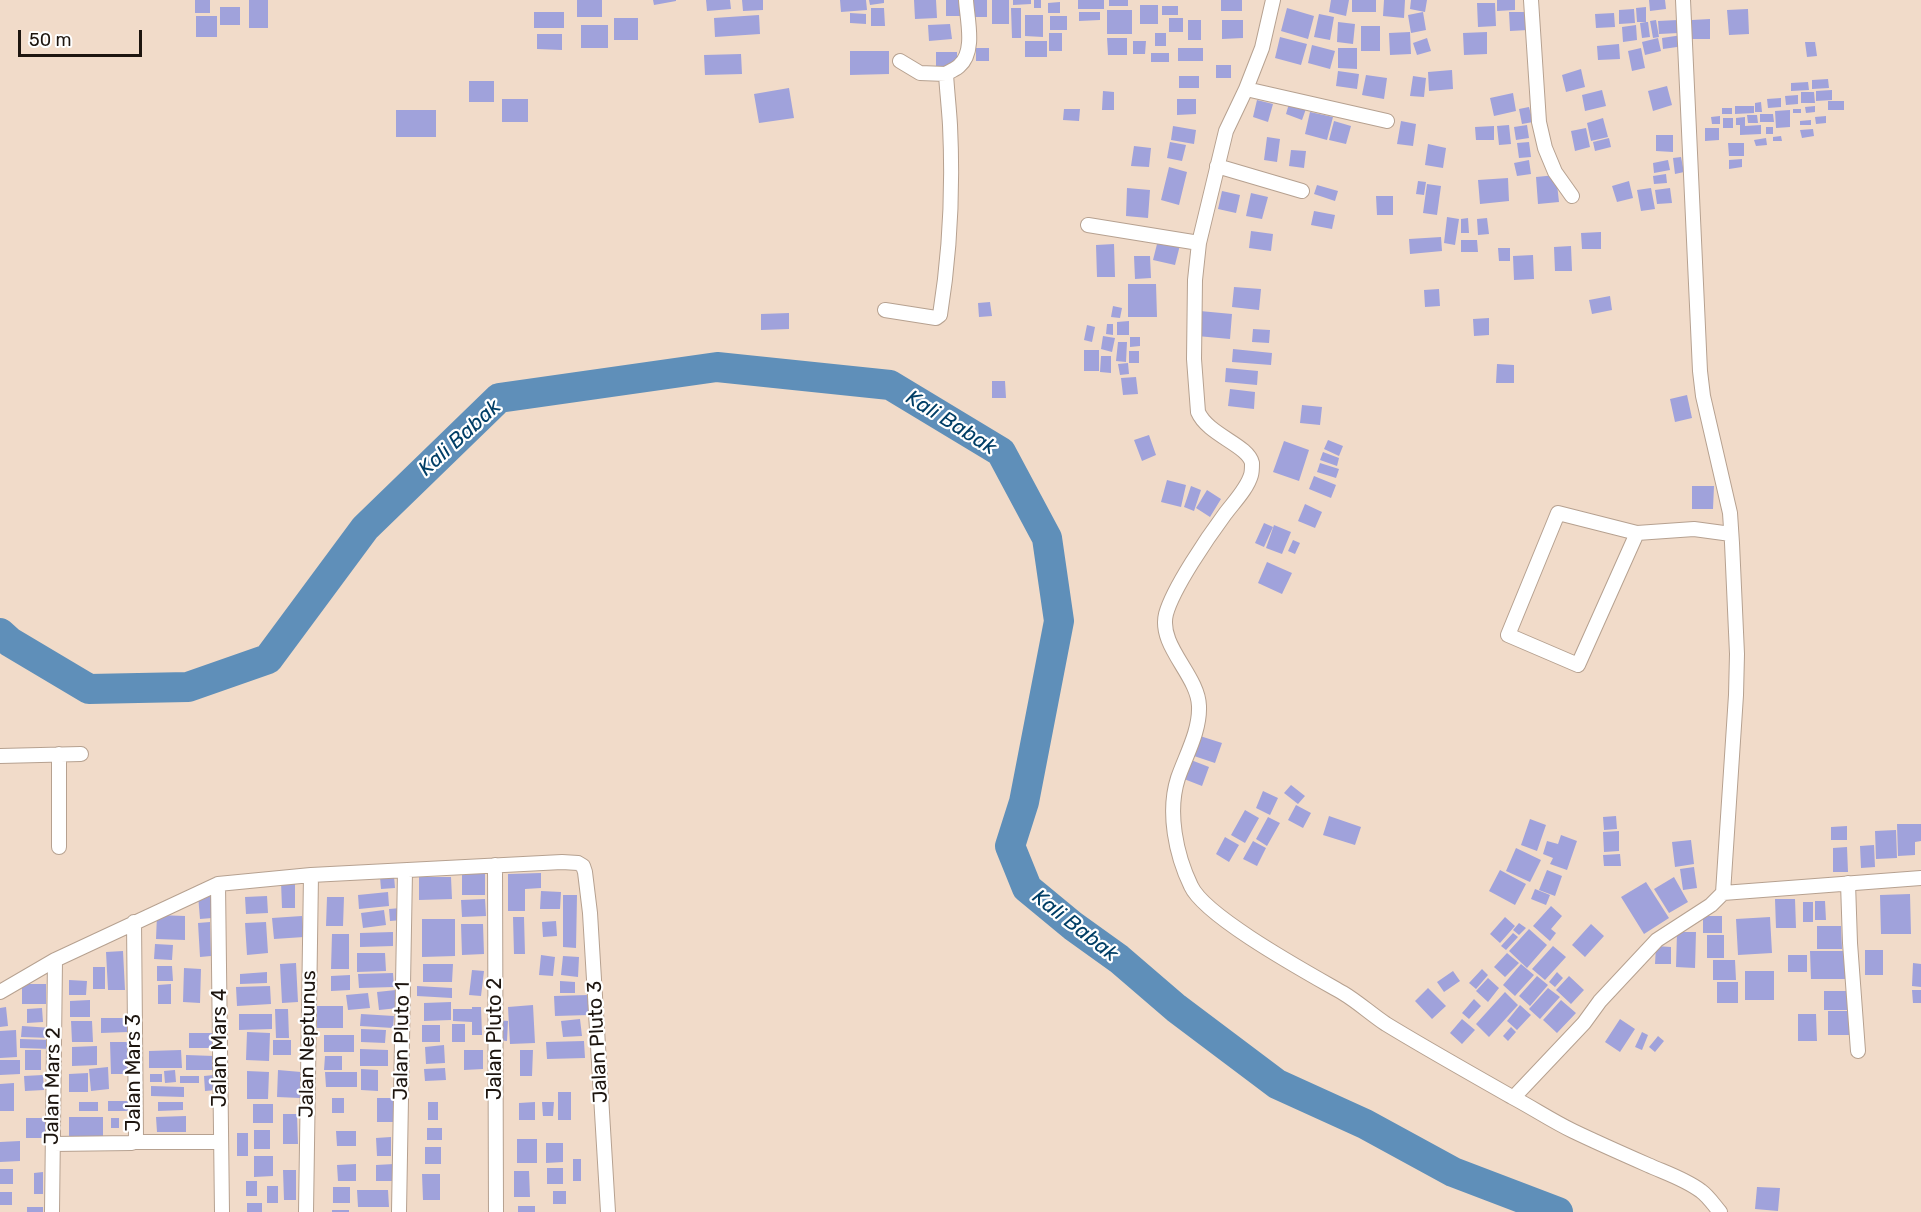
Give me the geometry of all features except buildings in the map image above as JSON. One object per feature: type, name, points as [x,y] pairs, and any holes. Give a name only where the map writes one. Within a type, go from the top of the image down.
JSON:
[{"type":"street","points":[[900,61],[920,72],[931,74],[946,74],[960,66],[968,50],[966,0]]},
{"type":"street","points":[[1273,0],[1262,48],[1226,132],[1199,243],[1195,280],[1194,359],[1198,412],[1202,421],[1210,428],[1250,457],[1252,466],[1251,475],[1245,487],[1189,569],[1170,603],[1165,619],[1167,632],[1178,658],[1196,688],[1199,704],[1199,719],[1173,798],[1173,816],[1181,862],[1192,890],[1202,902],[1313,978],[1345,995],[1427,1049],[1572,1131],[1695,1187],[1703,1192],[1720,1212]]},
{"type":"street","points":[[1532,0],[1539,122],[1545,148],[1555,172],[1572,196]]},
{"type":"street","points":[[1683,0],[1700,371],[1703,396],[1730,513],[1737,654],[1723,893]]},
{"type":"street","points":[[885,310],[936,318],[940,315],[948,249],[951,185],[946,74]]},
{"type":"street","points":[[1246,89],[1387,122]]},
{"type":"street","points":[[1217,166],[1302,191]]},
{"type":"street","points":[[1088,225],[1199,243]]},
{"type":"street","points":[[1637,533],[1578,665],[1508,635],[1558,513],[1637,533],[1694,529],[1731,534]]},
{"type":"street","points":[[59,754],[59,847]]},
{"type":"street","points":[[0,756],[81,754]]},
{"type":"street","name":"Jalan Pluto 3","points":[[495,865],[578,863],[583,866],[585,872],[590,912],[608,1212]]},
{"type":"street","points":[[0,992],[55,960],[219,884],[310,875],[495,865]]},
{"type":"street","name":"Jalan Pluto 2","points":[[495,865],[496,1212]]},
{"type":"street","name":"Jalan Pluto 1","points":[[399,1212],[405,871]]},
{"type":"street","name":"Jalan Neptunus","points":[[306,1212],[310,875]]},
{"type":"street","points":[[1514,1097],[1584,1023],[1600,1001],[1657,940],[1711,905],[1723,893],[1921,878]]},
{"type":"street","points":[[1848,883],[1858,1051]]},
{"type":"street","name":"Jalan Mars 4","points":[[219,884],[222,1212]]},
{"type":"street","name":"Jalan Mars 3","points":[[53,1144],[134,1142],[136,1138],[134,922]]},
{"type":"street","name":"Jalan Mars 2","points":[[52,1212],[55,960]]},
{"type":"street","points":[[134,1142],[221,1142]]},
{"type":"waterway","name":"Kali Babak","points":[[0,633],[10,642],[89,689],[188,687],[268,659],[365,528],[499,398],[717,367],[890,385],[1001,452],[1047,538],[1059,621],[1024,802],[1010,846],[1027,888],[1073,926],[1119,959],[1176,1008],[1277,1084],[1365,1124],[1453,1172],[1558,1212]]}]
